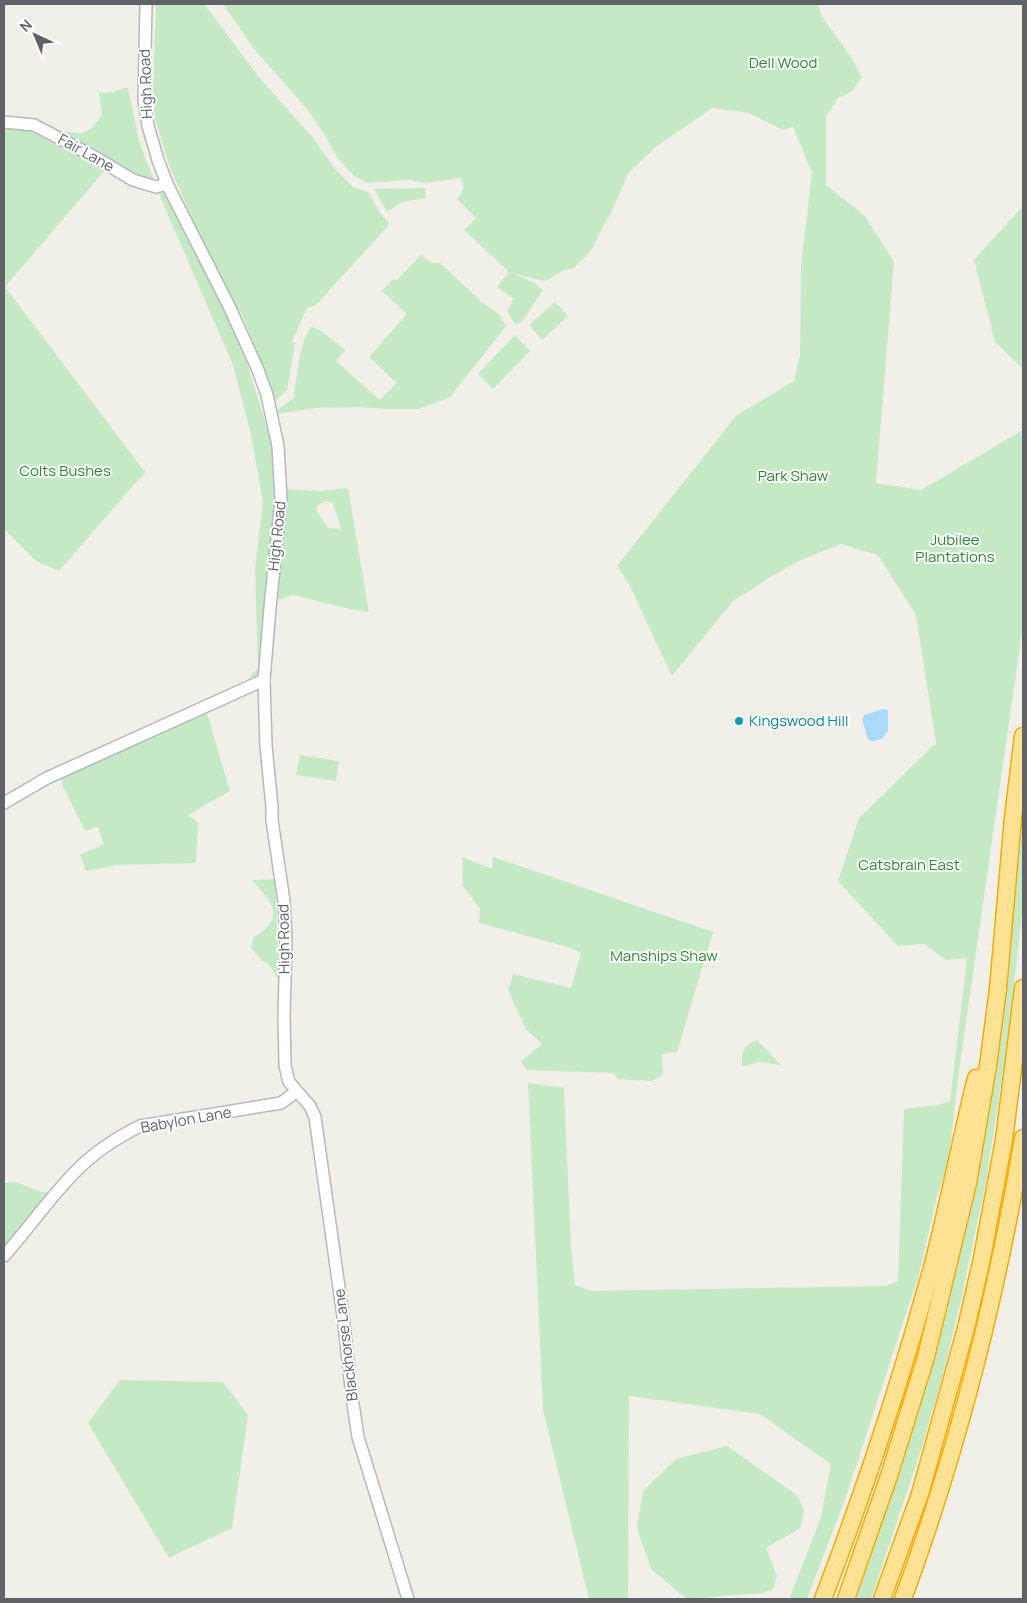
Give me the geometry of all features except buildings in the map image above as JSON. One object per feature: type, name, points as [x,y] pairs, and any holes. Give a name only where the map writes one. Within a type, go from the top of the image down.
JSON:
[{"type":"highway","points":[[846,1599],[889,1476],[926,1357],[968,1183],[988,1066],[998,989],[1013,818],[1023,736]]},
{"type":"highway","points":[[882,1599],[920,1494],[970,1311],[1004,1140],[1023,988]]},
{"type":"highway","points":[[824,1599],[875,1455],[935,1257],[998,989]]},
{"type":"highway","points":[[903,1599],[942,1486],[980,1352],[1001,1259],[1023,1138]]},
{"type":"street","name":"High Road","points":[[146,4],[144,100],[148,126],[167,184],[230,306],[258,370],[267,395],[278,446],[281,499],[264,680],[266,746],[272,820],[284,901],[286,940],[285,1065],[289,1082],[296,1092]]},
{"type":"street","name":"Fair Lane","points":[[4,122],[34,125],[133,180],[156,187],[167,184]]},
{"type":"street","points":[[4,803],[47,778],[264,680]]},
{"type":"street","name":"Babylon Lane","points":[[4,1256],[74,1172],[99,1151],[125,1134],[140,1126],[281,1104],[296,1092]]},
{"type":"street","name":"Blackhorse Lane","points":[[296,1092],[310,1106],[318,1131],[358,1438],[408,1599]]},
{"type":"green space","points":[[156,4],[204,4],[258,76],[313,138],[336,170],[353,187],[368,192],[380,213],[389,223],[315,306],[307,308],[292,341],[295,343],[287,390],[276,400],[241,312],[239,313],[211,260],[170,168],[155,118],[153,91]]},
{"type":"green space","points":[[223,4],[818,4],[821,15],[853,60],[862,77],[852,91],[838,98],[826,117],[826,185],[865,216],[894,262],[876,483],[921,490],[1023,430],[1023,625],[959,1071],[948,1165],[937,1196],[919,1274],[846,1497],[807,1599],[791,1599],[790,1597],[821,1517],[831,1464],[760,1414],[629,1396],[628,1599],[589,1599],[543,1410],[528,1083],[564,1088],[571,1247],[575,1285],[592,1291],[887,1286],[898,1281],[904,1109],[950,1102],[967,958],[946,960],[924,944],[898,946],[838,881],[859,818],[936,743],[916,615],[878,555],[841,544],[796,562],[733,601],[672,676],[629,584],[617,566],[736,416],[794,381],[800,355],[801,265],[812,173],[793,127],[783,130],[749,113],[712,108],[657,146],[629,172],[591,250],[574,268],[562,271],[545,281],[514,274],[535,283],[543,290],[521,323],[515,324],[507,311],[514,299],[497,287],[509,272],[464,230],[476,218],[457,199],[463,190],[461,178],[424,183],[410,180],[367,183],[354,176],[337,157],[308,110],[254,49]]},
{"type":"green space","points":[[128,88],[139,141],[154,180],[127,173],[63,134],[68,132],[80,133],[90,129],[96,124],[102,114],[99,93]]},
{"type":"green space","name":"Colts Bushes","points":[[4,118],[105,170],[5,287],[145,472],[59,571],[36,561],[4,529]]},
{"type":"green space","points":[[425,188],[426,198],[402,202],[387,212],[374,189]]},
{"type":"green space","points":[[164,193],[210,278],[244,354],[272,443],[275,497],[264,601],[260,678],[249,677],[258,668],[255,569],[263,502],[251,435],[233,365],[159,194]]},
{"type":"green space","points":[[1023,206],[1023,369],[995,342],[974,260]]},
{"type":"green space","points":[[421,255],[432,263],[440,263],[483,303],[499,314],[506,326],[450,397],[419,409],[315,408],[277,414],[276,411],[295,397],[301,350],[311,327],[320,330],[345,350],[336,361],[380,400],[397,383],[369,357],[407,314],[382,291],[393,279],[397,280]]},
{"type":"green space","points":[[555,302],[568,316],[542,340],[529,325]]},
{"type":"green space","points":[[515,335],[530,351],[493,389],[478,374]]},
{"type":"green space","points":[[348,488],[369,612],[293,595],[276,600],[286,489],[321,491]],"holes":[[[327,501],[333,503],[341,529],[328,528],[316,510],[318,505]]]},
{"type":"green space","points":[[207,713],[230,791],[188,815],[198,823],[196,863],[117,865],[86,871],[80,855],[104,844],[98,827],[85,831],[62,784],[61,778],[175,725]]},
{"type":"green space","points":[[300,755],[339,761],[336,781],[296,775]]},
{"type":"green space","points":[[1023,806],[1023,907],[1006,1051],[986,1181],[961,1300],[942,1378],[919,1456],[871,1599],[856,1599],[929,1375],[976,1180],[999,1050]]},
{"type":"green space","name":"Manships Shaw","points":[[462,857],[492,869],[493,857],[713,932],[677,1052],[662,1054],[663,1074],[652,1081],[617,1079],[614,1073],[527,1070],[521,1061],[542,1044],[526,1029],[508,990],[513,974],[571,988],[581,953],[568,947],[479,923],[480,909],[463,886]]},
{"type":"green space","points":[[275,879],[279,981],[271,967],[251,948],[254,937],[264,930],[273,916],[270,903],[252,880]]},
{"type":"green space","points":[[757,1040],[781,1065],[758,1062],[742,1067],[744,1050],[749,1044]]},
{"type":"green space","points":[[16,1182],[41,1192],[55,1192],[4,1251],[4,1183]]},
{"type":"green space","points":[[120,1380],[223,1382],[248,1415],[232,1528],[169,1558],[88,1423]]},
{"type":"green space","points":[[727,1446],[798,1496],[804,1512],[800,1528],[766,1548],[777,1576],[773,1589],[763,1593],[687,1599],[651,1569],[637,1528],[643,1491],[676,1459]]},
{"type":"water","points":[[883,709],[888,710],[888,731],[882,739],[872,741],[868,739],[862,720],[864,715]]},
{"type":"place","name":"Kingswood Hill","points":[[739,721]]},
{"type":"park label","name":"Dell Wood","points":[[783,63]]},
{"type":"park label","name":"Park Shaw","points":[[793,476]]},
{"type":"park label","name":"Jubilee Plantations","points":[[955,548]]},
{"type":"park label","name":"Catsbrain East","points":[[909,865]]}]
